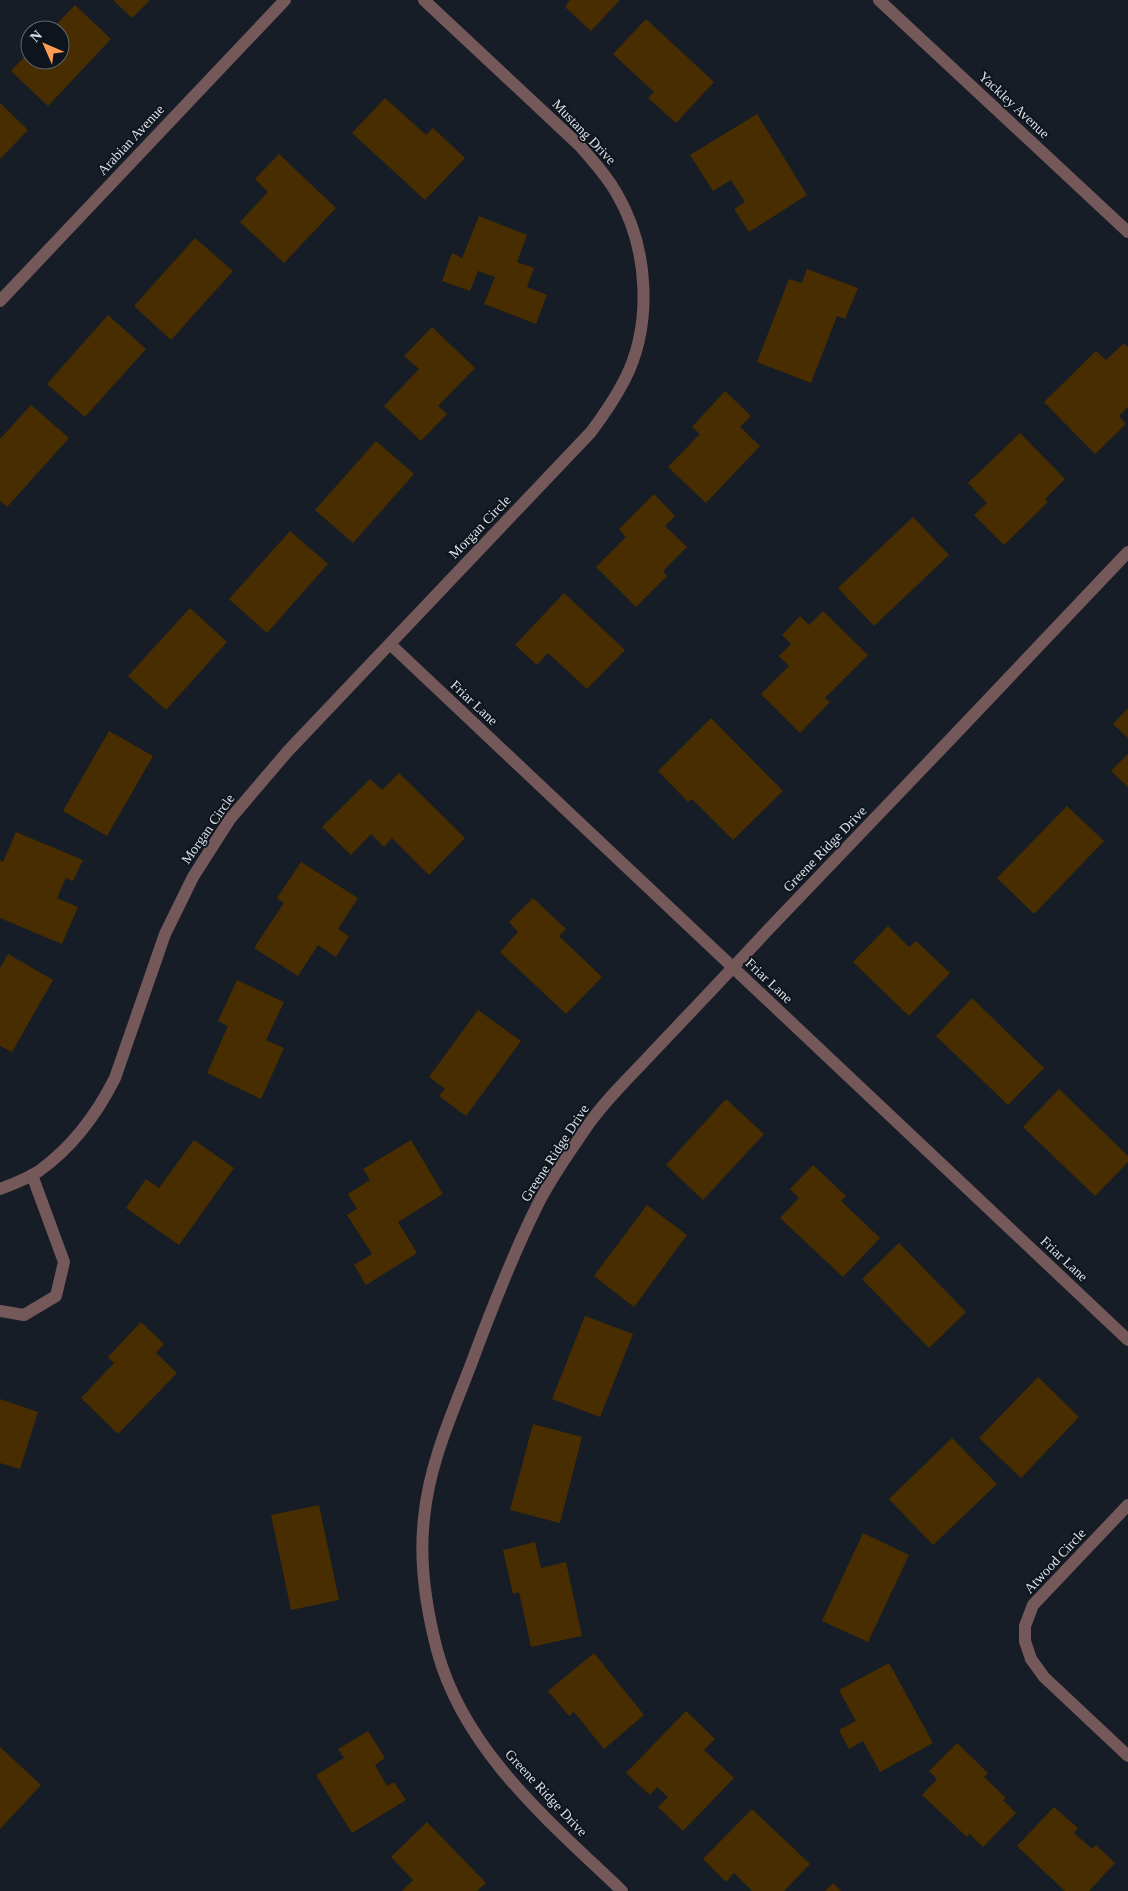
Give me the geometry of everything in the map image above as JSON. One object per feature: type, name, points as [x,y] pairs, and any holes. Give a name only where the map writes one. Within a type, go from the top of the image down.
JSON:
[{"type":"street","name":"Arabian Avenue","points":[[0,300],[284,0]]},
{"type":"street","name":"Mustang Drive","points":[[424,0],[580,146],[603,172],[618,195],[637,244],[643,286],[643,312],[638,338],[624,380],[610,406],[591,432],[527,499]]},
{"type":"street","name":"Yackley Avenue","points":[[879,0],[1128,232]]},
{"type":"street","name":"Morgan Circle","points":[[0,1189],[32,1175],[63,1150],[94,1114],[104,1099],[114,1078],[165,934],[193,877],[230,819],[288,751],[527,499]]},
{"type":"street","name":"Greene Ridge Drive","points":[[622,1891],[542,1814],[509,1779],[481,1744],[460,1707],[437,1652],[426,1598],[422,1554],[424,1518],[432,1470],[448,1422],[506,1273],[538,1202],[589,1124],[612,1096],[732,968],[1128,552]]},
{"type":"street","name":"Friar Lane","points":[[390,644],[1128,1340]]},
{"type":"street","points":[[0,1311],[24,1316],[56,1296],[64,1262],[32,1175]]},
{"type":"street","name":"Atwood Circle","points":[[1128,1505],[1033,1605],[1025,1626],[1025,1641],[1031,1659],[1044,1677],[1128,1756]]},
{"type":"building","points":[[113,0],[150,0],[132,18]]},
{"type":"building","points":[[570,0],[620,0],[591,31],[565,7]]},
{"type":"building","points":[[75,5],[111,39],[48,106],[11,71],[20,62],[20,70],[70,70],[70,20],[61,20]]},
{"type":"building","points":[[646,19],[714,82],[676,123],[648,98],[654,92],[613,54]]},
{"type":"building","points":[[385,98],[426,135],[433,128],[465,158],[425,200],[352,133]]},
{"type":"building","points":[[0,103],[28,130],[0,159]]},
{"type":"building","points":[[757,114],[807,195],[749,232],[734,209],[745,202],[731,180],[713,191],[690,155]]},
{"type":"building","points":[[279,154],[336,208],[284,263],[240,222],[268,192],[255,179]]},
{"type":"building","points":[[479,216],[527,235],[517,262],[534,268],[527,287],[547,295],[536,324],[484,304],[495,277],[478,271],[470,291],[442,281],[452,253],[462,258]]},
{"type":"building","points":[[195,238],[233,271],[171,340],[134,306]]},
{"type":"building","points":[[807,269],[858,288],[845,319],[837,316],[811,383],[757,362],[789,279],[802,283]]},
{"type":"building","points":[[108,315],[146,349],[85,417],[47,384]]},
{"type":"building","points":[[432,327],[475,368],[438,406],[447,414],[421,441],[384,406],[419,369],[404,356]]},
{"type":"building","points":[[1124,343],[1128,347],[1128,407],[1119,416],[1126,424],[1095,454],[1044,402],[1096,351],[1106,360]]},
{"type":"building","points":[[725,391],[751,416],[740,427],[760,446],[706,503],[668,467],[700,434],[692,427]]},
{"type":"building","points":[[31,405],[69,438],[7,507],[0,501],[0,439]]},
{"type":"building","points":[[1020,433],[1065,479],[1045,499],[1048,502],[1004,545],[974,515],[987,503],[968,483]]},
{"type":"building","points":[[376,441],[414,474],[353,543],[315,510]]},
{"type":"building","points":[[654,494],[675,516],[665,526],[687,547],[663,571],[667,576],[636,607],[596,567],[626,537],[619,529]]},
{"type":"building","points":[[913,517],[949,555],[874,626],[838,588]]},
{"type":"building","points":[[290,531],[328,564],[267,633],[229,599]]},
{"type":"building","points":[[564,593],[625,650],[587,689],[548,653],[537,665],[515,645]]},
{"type":"building","points":[[190,608],[227,642],[166,710],[128,676]]},
{"type":"building","points":[[823,611],[868,655],[825,698],[830,702],[800,733],[761,694],[789,666],[779,656],[791,644],[782,635],[800,616],[809,625]]},
{"type":"building","points":[[1128,708],[1128,738],[1113,724]]},
{"type":"building","points":[[711,718],[783,791],[733,840],[692,799],[688,802],[658,771]]},
{"type":"building","points":[[109,731],[153,756],[107,836],[63,811]]},
{"type":"building","points":[[1128,754],[1128,787],[1111,771]]},
{"type":"building","points":[[399,773],[465,838],[429,875],[392,838],[384,847],[371,834],[351,855],[322,827],[370,779],[382,790]]},
{"type":"building","points":[[1067,806],[1104,841],[1034,914],[997,878]]},
{"type":"building","points":[[16,832],[83,860],[73,881],[66,878],[57,898],[78,907],[62,944],[0,918],[0,860],[3,862]]},
{"type":"building","points":[[301,862],[358,898],[338,929],[349,936],[336,957],[318,945],[298,976],[254,948],[284,903],[277,898]]},
{"type":"building","points":[[533,898],[566,929],[559,936],[602,977],[566,1014],[500,952],[518,932],[509,922]]},
{"type":"building","points":[[888,926],[909,947],[916,941],[950,973],[909,1016],[853,962]]},
{"type":"building","points":[[8,954],[53,980],[12,1052],[0,1046],[0,968]]},
{"type":"building","points":[[237,980],[284,1002],[266,1040],[284,1048],[261,1099],[207,1073],[228,1026],[218,1021]]},
{"type":"building","points":[[972,998],[1044,1068],[1008,1105],[936,1036]]},
{"type":"building","points":[[478,1010],[521,1041],[466,1116],[439,1096],[445,1089],[429,1077]]},
{"type":"building","points":[[1059,1089],[1128,1156],[1128,1162],[1095,1196],[1023,1127]]},
{"type":"building","points":[[726,1099],[764,1134],[703,1200],[666,1165]]},
{"type":"building","points":[[194,1140],[234,1168],[179,1245],[126,1208],[146,1179],[159,1188]]},
{"type":"building","points":[[411,1140],[443,1194],[398,1222],[417,1253],[366,1285],[354,1265],[372,1254],[347,1215],[357,1209],[348,1194],[370,1180],[363,1169]]},
{"type":"building","points":[[813,1165],[846,1196],[841,1201],[880,1238],[843,1277],[780,1218],[799,1198],[790,1189]]},
{"type":"building","points":[[647,1205],[687,1235],[634,1307],[594,1276]]},
{"type":"building","points":[[899,1243],[966,1312],[929,1348],[862,1279]]},
{"type":"building","points":[[585,1316],[633,1334],[600,1417],[552,1399]]},
{"type":"building","points":[[141,1322],[164,1344],[156,1353],[177,1373],[118,1434],[81,1398],[114,1363],[108,1357]]},
{"type":"building","points":[[1038,1377],[1079,1417],[1021,1478],[979,1438]]},
{"type":"building","points":[[0,1399],[38,1412],[20,1469],[0,1463]]},
{"type":"building","points":[[533,1424],[582,1437],[560,1523],[510,1510]]},
{"type":"building","points":[[952,1438],[997,1484],[933,1545],[889,1499]]},
{"type":"building","points":[[319,1505],[339,1600],[291,1610],[271,1515]]},
{"type":"building","points":[[863,1533],[909,1555],[868,1642],[822,1621]]},
{"type":"building","points":[[535,1542],[541,1568],[566,1562],[582,1636],[531,1647],[519,1592],[513,1594],[503,1550]]},
{"type":"building","points":[[594,1653],[644,1715],[604,1749],[574,1712],[569,1716],[548,1691]]},
{"type":"building","points":[[889,1663],[933,1743],[880,1772],[863,1741],[849,1749],[839,1730],[856,1721],[839,1690]]},
{"type":"building","points":[[686,1711],[715,1739],[704,1750],[734,1778],[683,1831],[658,1807],[668,1797],[657,1787],[650,1795],[626,1773]]},
{"type":"building","points":[[368,1731],[385,1758],[375,1765],[387,1786],[394,1782],[406,1800],[352,1833],[316,1775],[344,1758],[338,1749]]},
{"type":"building","points":[[957,1743],[988,1773],[984,1777],[1006,1798],[1003,1800],[1016,1813],[983,1847],[970,1834],[967,1837],[922,1795],[937,1779],[929,1771]]},
{"type":"building","points":[[0,1747],[41,1785],[0,1829]]},
{"type":"building","points":[[1054,1807],[1078,1828],[1074,1833],[1092,1849],[1096,1845],[1115,1863],[1089,1891],[1065,1891],[1017,1846]]},
{"type":"building","points":[[752,1809],[810,1864],[784,1891],[752,1891],[734,1873],[726,1882],[703,1859]]},
{"type":"building","points":[[427,1822],[486,1883],[477,1891],[402,1891],[413,1880],[391,1857]]},
{"type":"building","points":[[833,1883],[841,1891],[825,1891]]}]
